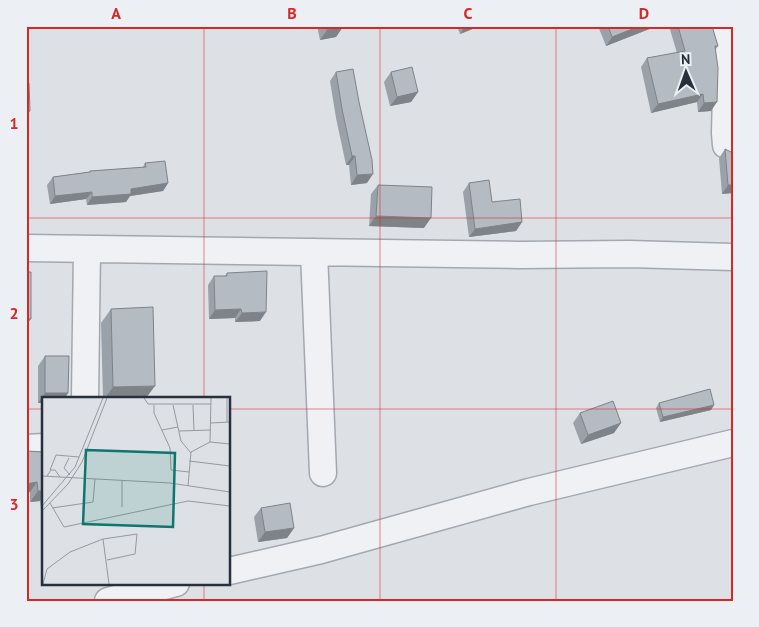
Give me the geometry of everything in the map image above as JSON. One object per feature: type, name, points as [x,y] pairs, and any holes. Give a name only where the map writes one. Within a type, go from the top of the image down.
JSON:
[{"type":"street","points":[[724,26],[727,53],[725,133],[726,145],[733,148]]},
{"type":"street","points":[[26,248],[520,255],[629,254],[733,257]]},
{"type":"street","points":[[85,397],[87,249]]},
{"type":"street","points":[[314,252],[323,473]]},
{"type":"street","points":[[230,571],[321,550],[548,488],[733,443]]},
{"type":"street","points":[[26,448],[42,447]]},
{"type":"street","points":[[108,601],[172,584]]},
{"type":"building","points":[[326,26],[342,26],[343,27],[327,30]]},
{"type":"building","points":[[608,26],[640,26],[612,37]]},
{"type":"building","points":[[678,26],[712,26],[718,46],[715,46],[718,68],[717,102],[704,103],[703,94],[658,104],[647,58],[685,51]]},
{"type":"building","points":[[412,67],[418,92],[397,97],[391,72]]},
{"type":"building","points":[[353,69],[372,160],[373,174],[357,175],[355,156],[352,156],[342,109],[336,72]]},
{"type":"building","points":[[26,83],[29,83],[30,111],[26,111]]},
{"type":"building","points":[[725,149],[733,153],[733,185],[728,185]]},
{"type":"building","points":[[165,161],[168,183],[131,189],[131,194],[92,197],[92,192],[55,196],[53,177],[90,171],[146,167],[145,163]]},
{"type":"building","points":[[489,180],[492,202],[520,199],[522,222],[475,229],[469,183]]},
{"type":"building","points":[[378,185],[432,187],[431,218],[376,216]]},
{"type":"building","points":[[267,271],[266,312],[242,313],[241,309],[215,310],[214,276],[227,276],[227,273]]},
{"type":"building","points":[[26,272],[31,272],[31,319],[26,319]]},
{"type":"building","points":[[153,307],[155,386],[113,387],[111,309]]},
{"type":"building","points":[[45,356],[69,356],[68,393],[45,393]]},
{"type":"building","points":[[710,389],[714,405],[663,417],[659,403]]},
{"type":"building","points":[[613,401],[621,423],[588,435],[580,413]]},
{"type":"building","points":[[26,451],[42,452],[42,491],[38,491],[37,482],[26,484]]},
{"type":"building","points":[[290,503],[294,528],[265,532],[261,508]]}]
